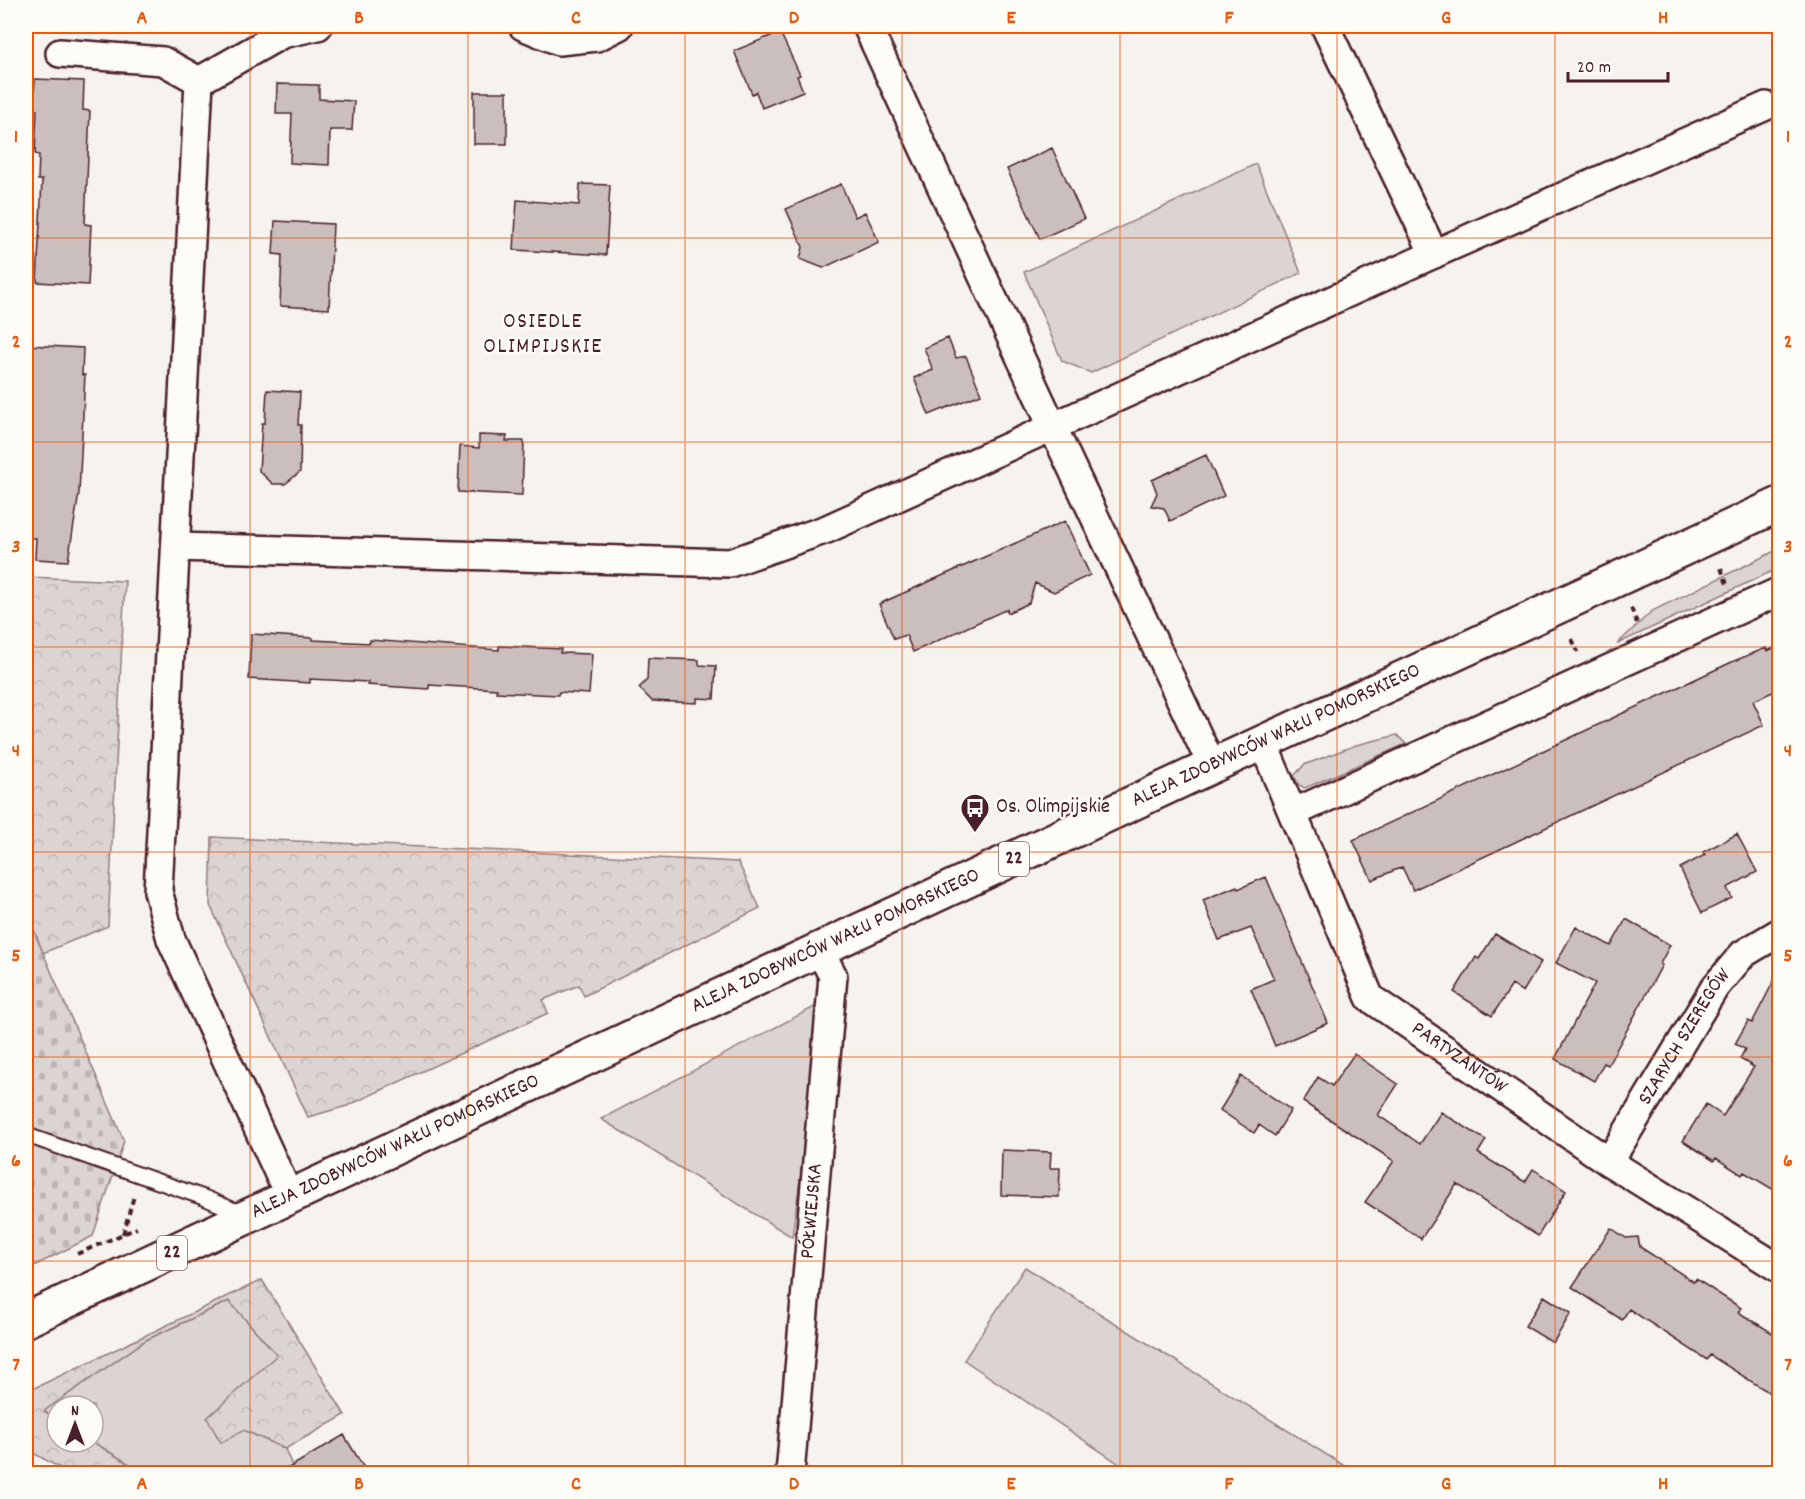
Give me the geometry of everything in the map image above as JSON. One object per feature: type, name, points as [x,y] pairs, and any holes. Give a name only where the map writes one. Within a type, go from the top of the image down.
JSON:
[{"type":"main road","name":"ALEJA ZDOBYWCÓW WAŁU POMORSKIEGO","points":[[26,1320],[1214,765],[1779,504]]},
{"type":"street","points":[[199,81],[282,34],[318,26]]},
{"type":"street","points":[[523,26],[559,41],[597,37],[619,26]]},
{"type":"street","points":[[867,26],[1053,428],[1203,747],[1214,765]]},
{"type":"street","points":[[1325,26],[1434,254]]},
{"type":"street","points":[[60,53],[163,61],[199,81]]},
{"type":"street","points":[[199,81],[158,891],[171,939],[290,1198]]},
{"type":"street","points":[[176,547],[730,563],[827,529],[1766,106]]},
{"type":"street","points":[[1293,813],[1779,591]]},
{"type":"street","name":"PARTYZANTÓW","points":[[1263,743],[1370,998],[1609,1162],[1779,1269]]},
{"type":"street","name":"SZARYCH SZEREGÓW","points":[[1609,1162],[1715,987],[1743,954],[1779,932]]},
{"type":"street","name":"PÓŁWIEJSKA","points":[[790,1473],[833,975],[820,951]]},
{"type":"lane","points":[[26,1135],[205,1198],[250,1217]]},
{"type":"path","points":[[123,1234],[140,1176]]},
{"type":"green space","points":[[1256,164],[1301,273],[1091,373],[1062,361],[1024,272]]},
{"type":"green space","points":[[1779,549],[1779,568],[1617,644],[1652,611]]},
{"type":"green space","points":[[26,577],[125,581],[108,926],[43,953],[26,909]]},
{"type":"green space","points":[[1397,735],[1406,744],[1305,788],[1299,785],[1294,776],[1304,765],[1356,745]]},
{"type":"green space","points":[[212,837],[738,862],[760,908],[584,996],[579,985],[543,1000],[548,1013],[347,1106],[308,1117],[210,905]]},
{"type":"green space","points":[[26,913],[124,1141],[93,1236],[26,1270]]},
{"type":"green space","points":[[820,1004],[806,1137],[792,1237],[601,1119]]},
{"type":"green space","points":[[1025,1267],[1356,1473],[1133,1473],[964,1360]]},
{"type":"green space","points":[[262,1280],[345,1415],[285,1449],[244,1430],[221,1443],[207,1418],[277,1355],[229,1301],[146,1340],[68,1394],[45,1394],[45,1454],[105,1454],[105,1449],[144,1473],[69,1473],[26,1449],[26,1392]]},
{"type":"green space","points":[[229,1301],[278,1355],[244,1430],[285,1449],[295,1473],[144,1473],[105,1449],[105,1394],[68,1394],[146,1340]]},
{"type":"building","points":[[780,32],[800,75],[797,76],[803,91],[762,108],[756,92],[752,94],[734,51]]},
{"type":"building","points":[[35,79],[84,81],[83,110],[90,111],[85,224],[91,225],[88,285],[37,282],[42,180],[38,180],[39,155],[35,154],[37,110],[33,110]]},
{"type":"building","points":[[277,84],[319,85],[319,99],[354,101],[352,130],[330,130],[329,165],[290,163],[292,114],[276,114]]},
{"type":"building","points":[[474,92],[507,92],[507,144],[474,144]]},
{"type":"building","points":[[1052,148],[1084,219],[1040,239],[1007,169]]},
{"type":"building","points":[[580,184],[610,185],[606,255],[514,250],[517,200],[579,205]]},
{"type":"building","points":[[841,184],[855,217],[865,212],[879,242],[823,268],[800,259],[803,247],[786,209]]},
{"type":"building","points":[[275,221],[333,224],[329,309],[280,306],[282,255],[273,254]]},
{"type":"building","points":[[948,338],[956,358],[966,356],[981,394],[929,415],[914,378],[933,370],[924,348]]},
{"type":"building","points":[[27,345],[83,348],[82,375],[85,375],[79,493],[68,561],[35,559],[36,538],[26,538],[31,432],[26,431]]},
{"type":"building","points":[[267,390],[300,392],[298,425],[301,425],[300,472],[285,484],[273,484],[259,471]]},
{"type":"building","points":[[479,435],[507,436],[506,441],[524,441],[522,495],[458,492],[460,446],[479,448]]},
{"type":"building","points":[[1206,455],[1224,496],[1170,521],[1164,508],[1151,506],[1157,493],[1152,480]]},
{"type":"building","points":[[1065,521],[1090,575],[1054,592],[1035,583],[1029,603],[1008,613],[1007,609],[913,652],[906,635],[894,639],[879,604]]},
{"type":"building","points":[[251,634],[313,638],[313,640],[370,643],[370,640],[499,650],[499,646],[561,649],[560,653],[592,654],[589,694],[496,692],[497,689],[429,685],[429,689],[367,685],[368,682],[310,679],[310,683],[249,679]]},
{"type":"building","points":[[1779,646],[1779,689],[1753,701],[1764,725],[1413,890],[1402,867],[1372,880],[1353,840],[1734,661],[1766,648],[1767,651]]},
{"type":"building","points":[[648,658],[699,660],[699,665],[716,666],[714,699],[697,698],[697,703],[652,701],[639,688],[647,680]]},
{"type":"building","points":[[1737,834],[1757,872],[1727,888],[1732,898],[1702,913],[1680,868],[1705,855],[1703,852]]},
{"type":"building","points":[[1266,877],[1328,1023],[1275,1046],[1251,989],[1274,979],[1251,928],[1219,940],[1203,900]]},
{"type":"building","points":[[1626,919],[1670,945],[1660,964],[1662,965],[1608,1065],[1604,1063],[1594,1081],[1555,1059],[1595,983],[1556,963],[1576,927],[1611,946]]},
{"type":"building","points":[[1495,934],[1541,962],[1523,992],[1512,985],[1492,1016],[1454,992],[1476,957],[1479,959]]},
{"type":"building","points":[[1779,971],[1779,1193],[1744,1172],[1742,1175],[1716,1158],[1714,1161],[1683,1141],[1706,1104],[1723,1116],[1754,1067],[1740,1059],[1745,1049],[1735,1044],[1748,1021],[1752,1023]]},
{"type":"building","points":[[1354,1054],[1398,1084],[1378,1115],[1420,1144],[1441,1112],[1486,1140],[1478,1153],[1525,1182],[1533,1169],[1566,1191],[1538,1236],[1457,1184],[1421,1239],[1365,1202],[1394,1161],[1303,1102],[1318,1077],[1332,1086]]},
{"type":"building","points":[[1241,1076],[1291,1110],[1275,1136],[1259,1125],[1254,1133],[1220,1110]]},
{"type":"building","points":[[1002,1150],[1051,1152],[1050,1168],[1060,1168],[1059,1197],[1001,1195]]},
{"type":"building","points":[[1611,1228],[1626,1238],[1638,1237],[1640,1247],[1694,1282],[1696,1279],[1741,1308],[1738,1312],[1779,1337],[1779,1399],[1710,1355],[1707,1360],[1629,1309],[1622,1320],[1572,1287]]},
{"type":"building","points":[[1544,1296],[1571,1313],[1553,1343],[1525,1326]]},
{"type":"building","points":[[344,1435],[367,1473],[280,1473]]},
{"type":"place","name":"Os. Olimpijskie","points":[[975,834]]},
{"type":"district","name":"OSIEDLE OLIMPIJSKIE","points":[[543,334]]}]
